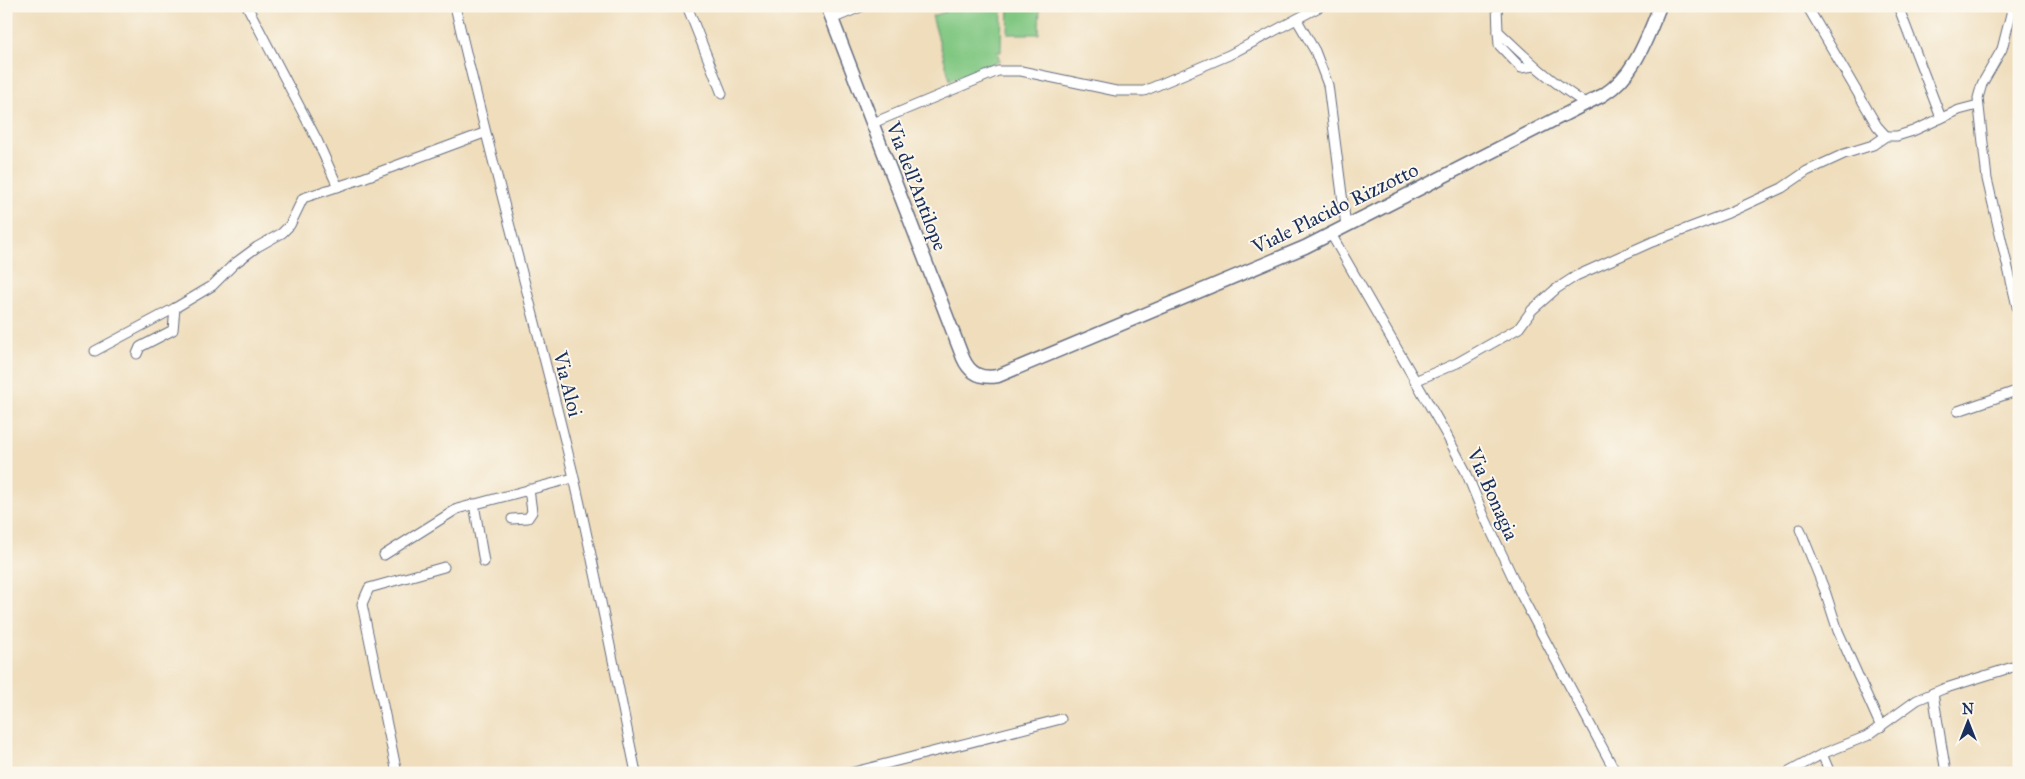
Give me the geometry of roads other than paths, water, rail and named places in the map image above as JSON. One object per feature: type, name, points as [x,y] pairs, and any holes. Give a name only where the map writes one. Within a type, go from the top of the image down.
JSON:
[{"type":"street","points":[[246,6],[317,140],[338,187]]},
{"type":"street","name":"Via Aloi","points":[[455,6],[484,133],[510,226],[574,478],[636,773]]},
{"type":"street","points":[[686,6],[722,94]]},
{"type":"street","name":"Via dell'Antilope","points":[[827,6],[963,358],[968,369],[976,375]]},
{"type":"street","points":[[832,19],[863,6]]},
{"type":"street","points":[[873,123],[998,71],[1021,71],[1116,91],[1144,91],[1229,55],[1321,6]]},
{"type":"street","points":[[1496,6],[1498,31],[1534,66],[1587,104]]},
{"type":"street","name":"Viale Placido Rizzotto","points":[[976,375],[990,378],[998,376],[1331,234],[1587,104],[1614,88],[1632,69],[1660,6]]},
{"type":"street","points":[[1807,6],[1878,126],[1886,136]]},
{"type":"street","points":[[1898,6],[1941,118]]},
{"type":"street","points":[[2013,6],[2002,49],[1982,84],[1978,105],[1988,179],[2019,315]]},
{"type":"street","points":[[1297,20],[1315,52],[1328,85],[1346,226]]},
{"type":"street","points":[[1415,381],[1457,363],[1519,328],[1532,310],[1556,289],[1576,276],[1652,242],[1728,213],[1782,188],[1807,171],[1844,154],[1873,145],[1886,136],[1905,134],[1959,110],[1978,105]]},
{"type":"street","points":[[95,351],[176,308],[212,286],[234,264],[257,247],[282,233],[290,225],[303,198],[484,133]]},
{"type":"street","name":"Via Bonagia","points":[[1331,234],[1466,472],[1520,593],[1616,773]]},
{"type":"street","points":[[136,354],[140,347],[173,330],[176,308]]},
{"type":"street","points":[[1958,410],[2019,390]]},
{"type":"street","points":[[384,555],[433,523],[457,510],[574,478]]},
{"type":"street","points":[[512,520],[528,518],[532,512],[529,489]]},
{"type":"street","points":[[474,504],[484,562]]},
{"type":"street","points":[[1800,529],[1825,591],[1838,632],[1881,727]]},
{"type":"street","points":[[397,773],[362,604],[369,588],[444,567]]},
{"type":"street","points":[[1786,773],[1822,754],[1867,736],[1903,709],[1933,693],[2019,665]]},
{"type":"street","points":[[1933,693],[1946,773]]},
{"type":"street","points":[[850,773],[1061,718]]},
{"type":"street","points":[[1822,754],[1830,773]]}]
